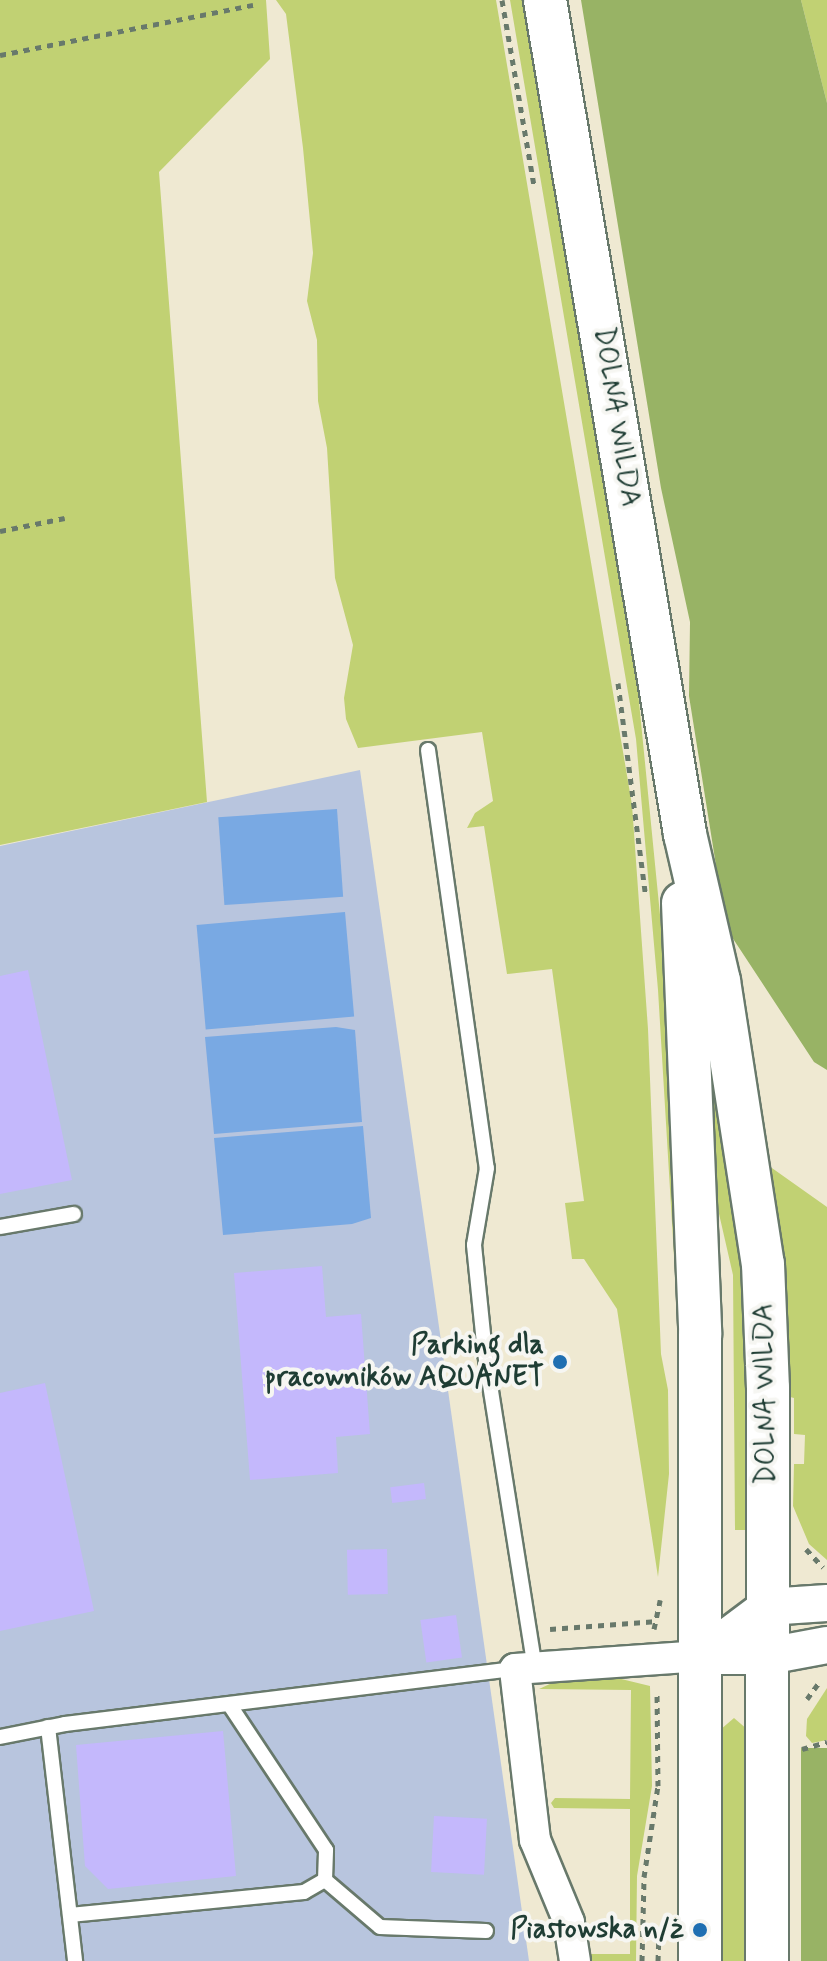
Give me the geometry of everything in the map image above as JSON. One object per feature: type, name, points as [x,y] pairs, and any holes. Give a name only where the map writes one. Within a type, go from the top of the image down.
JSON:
[{"type":"main road","name":"DOLNA WILDA","points":[[545,0],[685,834],[719,981],[763,1264],[768,1656],[767,1961]]},
{"type":"main road","name":"DOLNA WILDA","points":[[685,834],[682,940],[698,1222],[682,1657],[700,1961]]},
{"type":"street","points":[[682,1657],[767,1607],[827,1603]]},
{"type":"street","points":[[575,1961],[569,1922],[535,1840],[525,1668],[682,1657],[768,1656],[827,1645]]},
{"type":"lane","points":[[0,1737],[48,1727],[525,1668],[529,1631],[485,1353],[474,1245],[487,1168],[428,750]]},
{"type":"lane","points":[[0,1227],[74,1214]]},
{"type":"lane","points":[[229,1704],[326,1850],[325,1880]]},
{"type":"lane","points":[[48,1727],[75,1961]]},
{"type":"lane","points":[[70,1915],[304,1892],[325,1880]]},
{"type":"lane","points":[[325,1880],[380,1927],[486,1931]]},
{"type":"path","points":[[502,0],[537,200]]},
{"type":"path","points":[[0,55],[253,5]]},
{"type":"path","points":[[0,531],[65,518]]},
{"type":"path","points":[[617,677],[646,906]]},
{"type":"path","points":[[656,1619],[662,1588]]},
{"type":"path","points":[[529,1631],[656,1619],[682,1657],[667,1711]]},
{"type":"path","points":[[642,1961],[644,1877],[659,1748]]},
{"type":"path","points":[[658,1961],[659,1920]]},
{"type":"shaded area","points":[[360,770],[529,1961],[0,1961],[0,846]]},
{"type":"green space","points":[[0,0],[266,0],[270,59],[159,172],[207,802],[0,845]]},
{"type":"green space","points":[[276,0],[496,0],[632,805],[648,1029],[661,1354],[668,1390],[669,1474],[658,1577],[617,1309],[584,1259],[572,1259],[565,1203],[584,1201],[552,969],[507,974],[484,826],[467,828],[475,813],[493,801],[482,732],[358,748],[346,719],[344,698],[353,645],[335,578],[327,448],[318,401],[317,340],[307,301],[313,253],[303,148],[286,14]]},
{"type":"green space","points":[[510,0],[527,0],[633,641],[669,1006],[680,1356],[658,990],[636,739]]},
{"type":"green space","points":[[581,0],[801,0],[827,103],[827,1070],[814,1062],[726,928],[689,696],[690,622],[661,488]]},
{"type":"green space","points":[[801,0],[827,0],[827,103]]},
{"type":"green space","points":[[709,1029],[749,1316],[750,1530],[735,1530],[733,1275],[717,1205]]},
{"type":"green space","points":[[762,1161],[827,1207],[827,1560],[809,1544],[793,1506],[794,1464],[804,1464],[805,1435],[794,1434],[794,1398],[786,1396]]},
{"type":"green space","points":[[613,1677],[650,1686],[652,1786],[637,1876],[636,1961],[588,1961],[587,1954],[630,1954],[630,1809],[554,1808],[551,1803],[555,1798],[630,1799],[631,1690],[539,1689],[552,1683]]},
{"type":"green space","points":[[827,1688],[827,1740],[812,1743],[806,1736],[807,1719]]},
{"type":"green space","points":[[734,1718],[748,1730],[748,1961],[718,1961],[720,1730]]},
{"type":"green space","points":[[801,1748],[827,1748],[827,1961],[801,1961]]},
{"type":"water","points":[[337,809],[343,897],[224,905],[218,817]]},
{"type":"water","points":[[345,912],[354,1017],[206,1030],[197,925]]},
{"type":"water","points":[[336,1027],[355,1030],[362,1122],[214,1134],[205,1037]]},
{"type":"water","points":[[363,1126],[371,1218],[352,1224],[223,1235],[214,1138]]},
{"type":"building","points":[[28,970],[72,1180],[0,1194],[0,976]]},
{"type":"building","points":[[322,1266],[326,1317],[361,1314],[370,1434],[336,1437],[338,1473],[250,1480],[234,1273]]},
{"type":"building","points":[[45,1383],[94,1611],[0,1631],[0,1393]]},
{"type":"building","points":[[424,1483],[426,1499],[392,1503],[390,1487]]},
{"type":"building","points":[[387,1549],[388,1594],[348,1595],[347,1550]]},
{"type":"building","points":[[456,1615],[462,1658],[426,1663],[420,1620]]},
{"type":"building","points":[[223,1731],[236,1876],[108,1889],[85,1866],[76,1745]]},
{"type":"building","points":[[434,1816],[487,1819],[484,1875],[431,1872]]},
{"type":"place","name":"Parking dla pracowników AQUANET","points":[[560,1362]]},
{"type":"place","name":"Piastowska n/ż","points":[[700,1930]]}]
